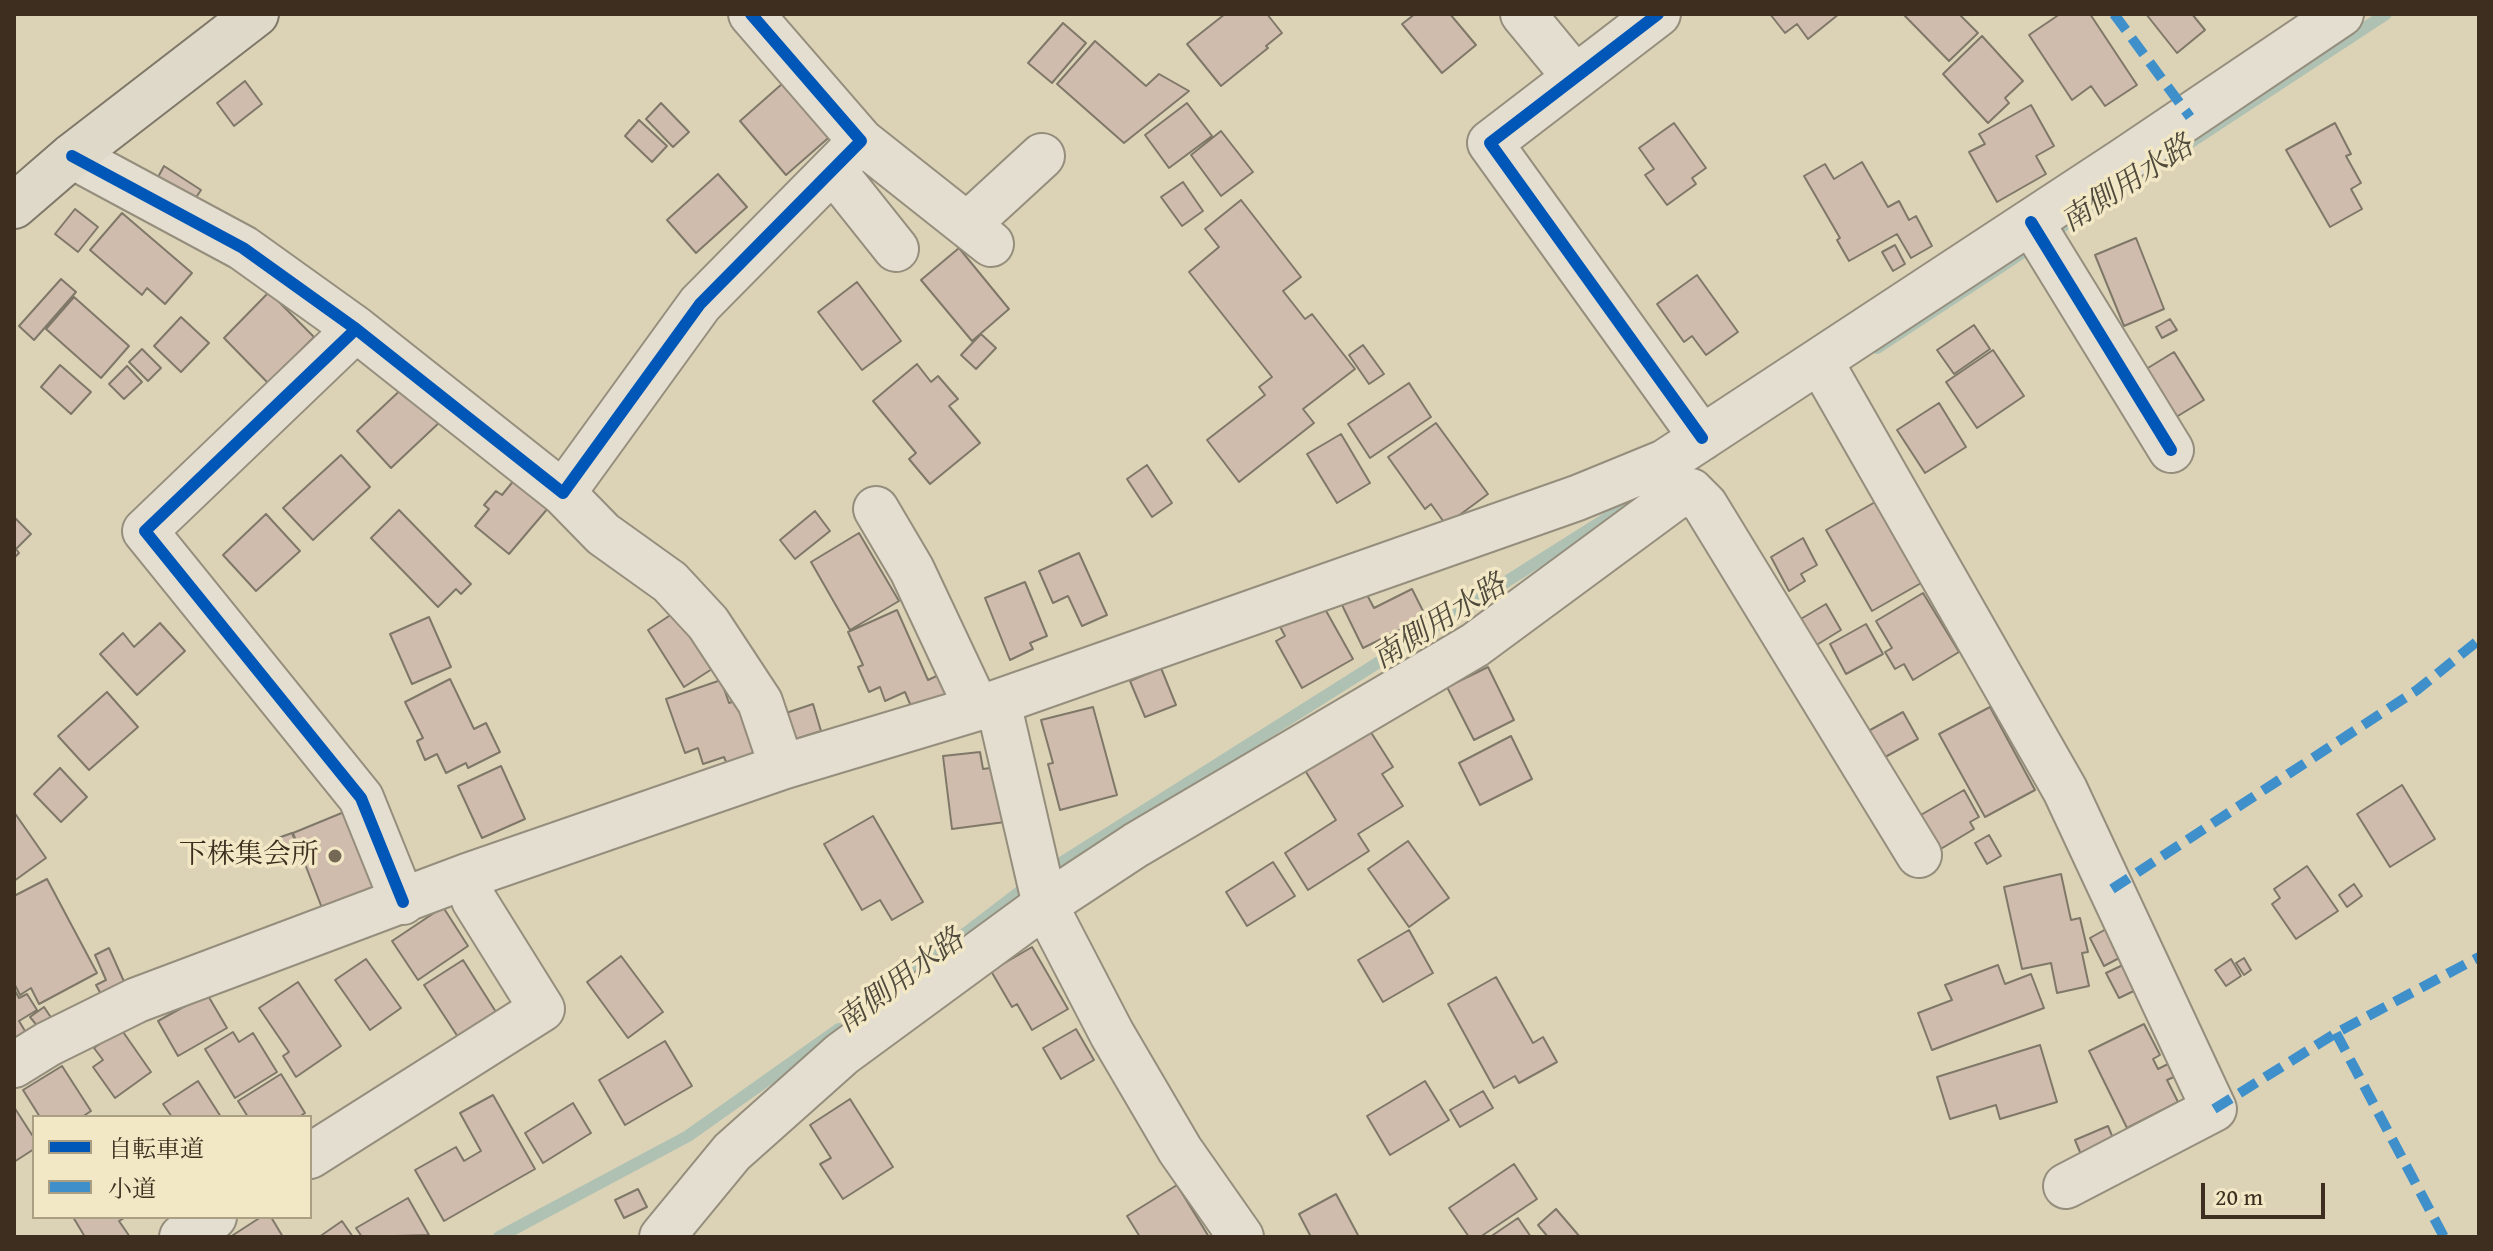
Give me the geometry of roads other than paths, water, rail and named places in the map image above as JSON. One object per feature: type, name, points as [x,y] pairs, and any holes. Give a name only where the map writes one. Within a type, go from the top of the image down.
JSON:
[{"type":"main road","points":[[14,206],[72,156],[256,14]]},
{"type":"street","points":[[751,14],[847,156],[896,249]]},
{"type":"street","points":[[1523,14],[1575,77]]},
{"type":"street","points":[[1658,14],[1490,143],[1702,438]]},
{"type":"street","points":[[662,1237],[732,1152],[842,1054],[1045,905],[1136,845],[1475,645],[1671,479],[1702,438],[2341,14]]},
{"type":"street","points":[[72,156],[243,248],[356,329],[563,493],[603,534],[670,582],[708,623],[760,702],[782,767]]},
{"type":"street","points":[[847,156],[979,235],[1042,156]]},
{"type":"street","points":[[563,493],[700,304],[847,156]]},
{"type":"street","points":[[2031,222],[2171,450]]},
{"type":"street","points":[[356,329],[145,531],[361,798],[403,902]]},
{"type":"street","points":[[1820,361],[2065,790],[2214,1109],[2066,1186]]},
{"type":"street","points":[[14,1065],[48,1044],[137,1000],[467,876],[782,767],[987,704],[1562,503],[1671,479],[1691,491],[1705,505],[1919,855]]},
{"type":"street","points":[[876,509],[987,704],[1045,905],[1112,1034],[1180,1150],[1241,1237]]},
{"type":"street","points":[[312,1155],[542,1009],[474,900],[467,876]]},
{"type":"street","points":[[182,1237],[211,1219]]},
{"type":"waterway","name":"南側用水路","points":[[1877,348],[2386,14]]},
{"type":"waterway","name":"南側用水路","points":[[1045,873],[1645,494]]},
{"type":"waterway","name":"南側用水路","points":[[857,1016],[1030,884]]},
{"type":"waterway","name":"南側用水路","points":[[499,1237],[688,1136],[839,1029]]},
{"type":"place","name":"下株集会所","points":[[335,856]]}]
